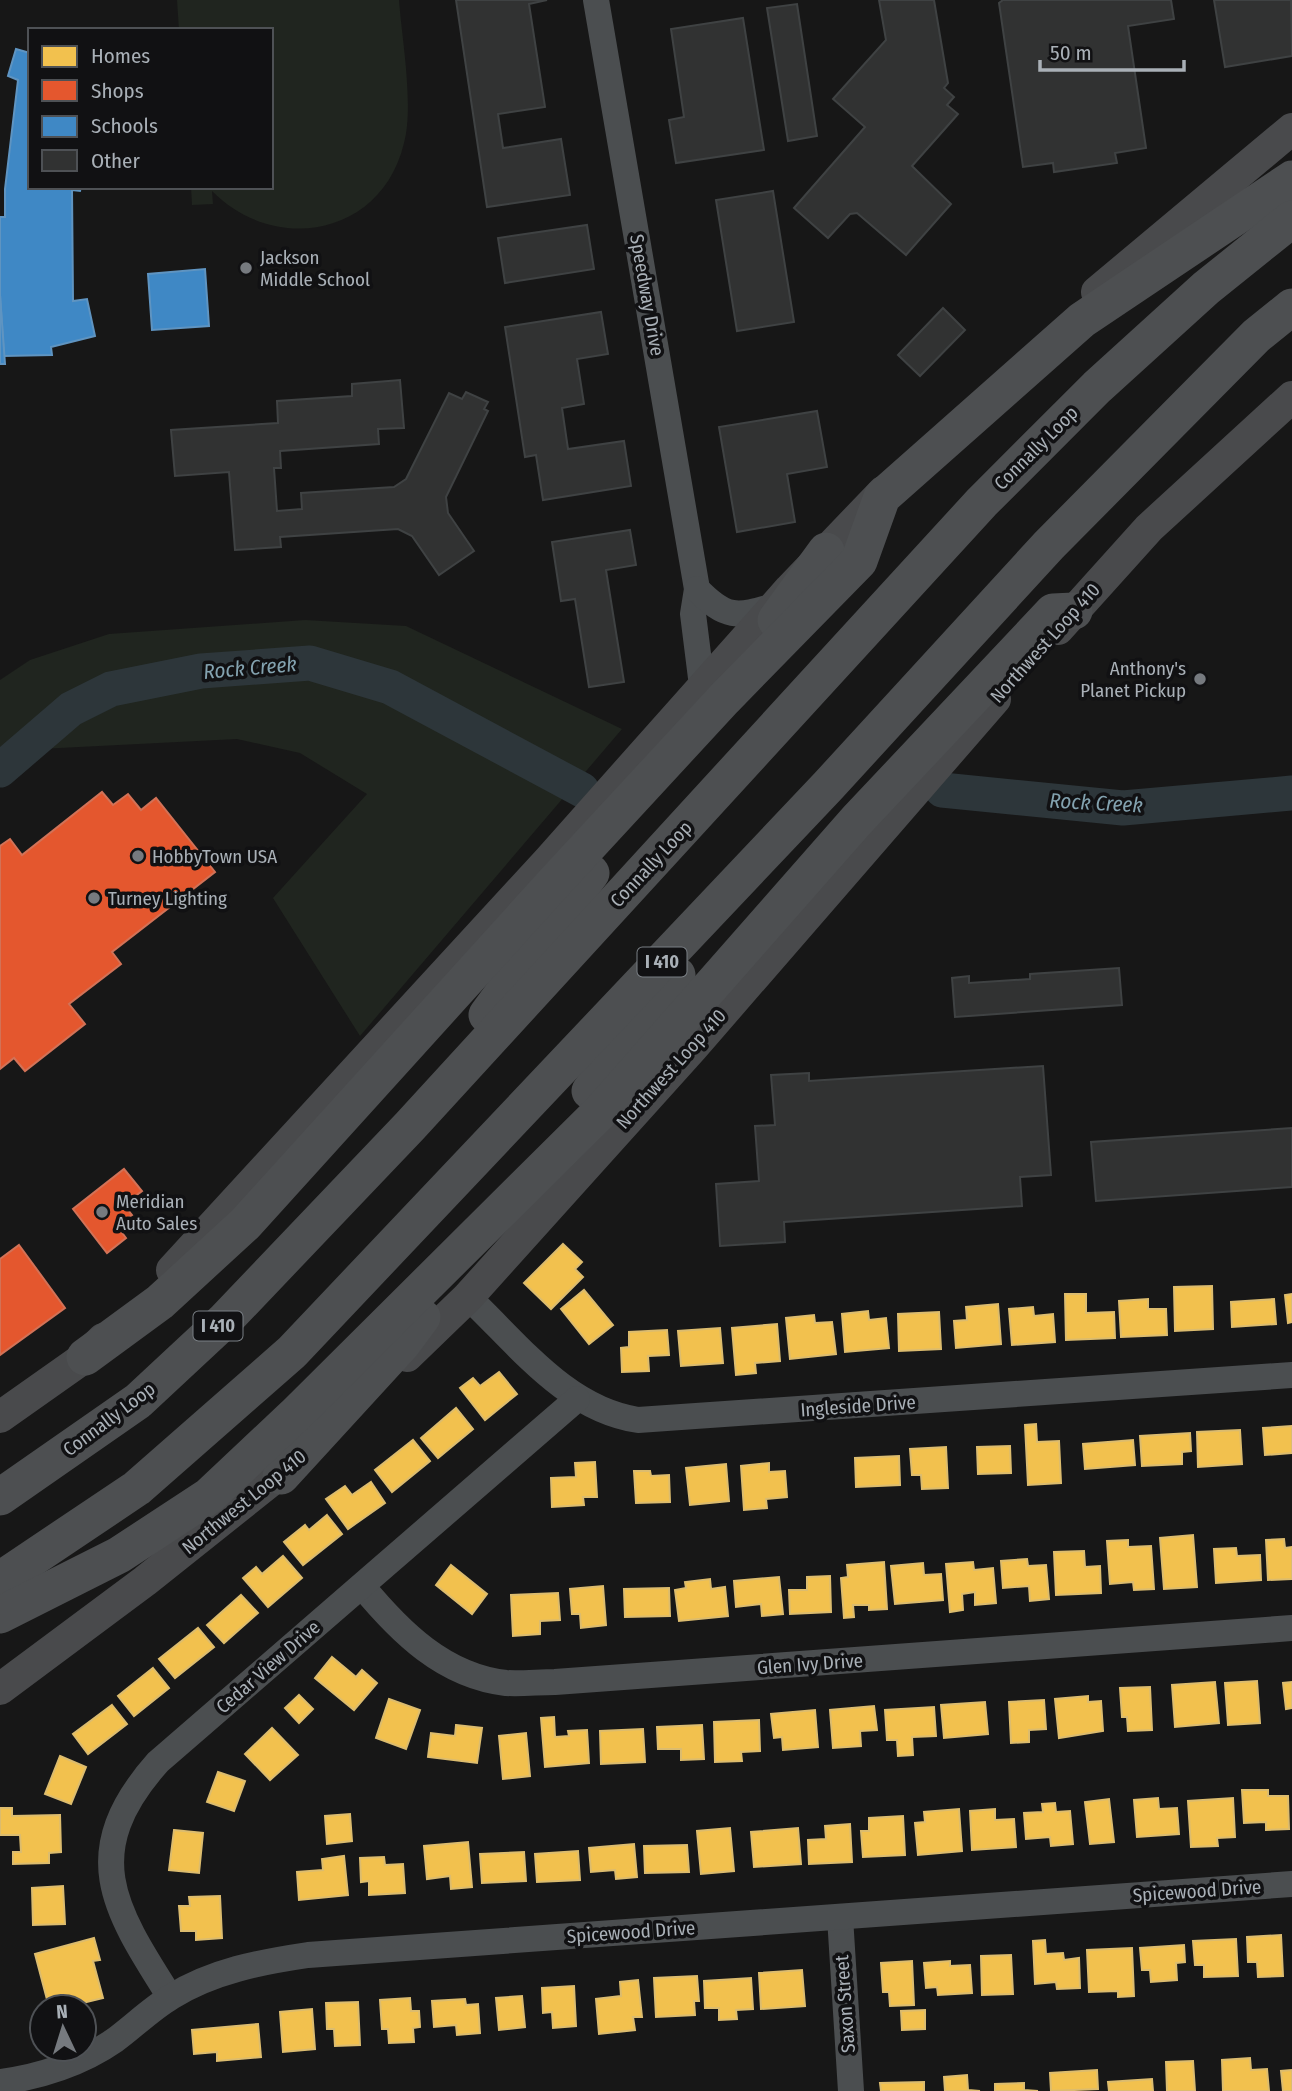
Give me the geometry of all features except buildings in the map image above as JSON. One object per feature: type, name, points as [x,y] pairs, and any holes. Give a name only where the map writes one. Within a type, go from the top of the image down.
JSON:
[{"type":"highway","points":[[85,1357],[160,1302],[245,1224],[724,699],[859,561],[882,497],[1082,320],[1292,179]]},
{"type":"highway","name":"Connally Loop","points":[[0,1496],[138,1401],[225,1320],[410,1126],[982,502],[1097,387],[1206,288],[1292,219]]},
{"type":"highway","name":"I 410","points":[[0,1580],[137,1488],[292,1352],[789,826],[1049,545],[1256,336],[1292,307]]},
{"type":"highway","points":[[410,1126],[521,965],[826,551]]},
{"type":"highway","points":[[0,1615],[119,1555],[209,1496],[602,1110],[857,820],[1052,612],[1074,611]]},
{"type":"highway","points":[[281,1476],[402,1344],[789,826]]},
{"type":"main road","points":[[0,1417],[85,1357],[228,1210],[549,860],[775,606],[914,460],[1076,309],[1292,130]]},
{"type":"main road","name":"Northwest Loop 410","points":[[0,1689],[281,1476],[468,1297],[693,1047],[926,776],[1149,528],[1292,397]]},
{"type":"street","name":"Speedway Drive","points":[[596,0],[697,589],[693,614],[702,686]]},
{"type":"street","points":[[697,589],[717,609],[729,614],[747,614],[775,606]]},
{"type":"street","name":"Ingleside Drive","points":[[468,1297],[578,1399],[617,1417],[663,1420],[1292,1375]]},
{"type":"street","name":"Cedar View Drive","points":[[170,1997],[130,1935],[114,1894],[111,1855],[121,1815],[137,1788],[158,1762],[578,1399]]},
{"type":"street","name":"Glen Ivy Drive","points":[[362,1586],[388,1618],[415,1642],[449,1666],[476,1677],[507,1683],[555,1682],[1292,1629]]},
{"type":"street","name":"Spicewood Drive","points":[[0,2082],[26,2078],[72,2063],[112,2042],[170,1997],[221,1974],[263,1961],[309,1955],[1292,1884]]},
{"type":"street","name":"Saxon Street","points":[[840,1917],[851,2091]]},
{"type":"shaded area","points":[[177,0],[399,0],[408,92],[407,128],[392,174],[374,199],[350,216],[323,226],[295,228],[265,224],[237,211],[212,191],[213,204],[192,205],[191,189],[273,189],[273,28],[179,28]]},
{"type":"shaded area","points":[[305,620],[406,626],[622,729],[360,1036],[273,898],[367,794],[300,753],[237,739],[0,751],[0,680],[30,660],[109,634]]},
{"type":"waterway","name":"Rock Creek","points":[[0,770],[71,709],[111,689],[201,671],[310,663],[390,687],[582,790]]},
{"type":"waterway","name":"Rock Creek","points":[[942,790],[1123,808],[1292,793]]},
{"type":"place","name":"Jackson Middle School","points":[[246,268]]},
{"type":"place","name":"Anthony's Planet Pickup","points":[[1200,679]]},
{"type":"place","name":"HobbyTown USA","points":[[138,856]]},
{"type":"place","name":"Turney Lighting","points":[[94,898]]},
{"type":"place","name":"Meridian Auto Sales","points":[[102,1212]]}]
